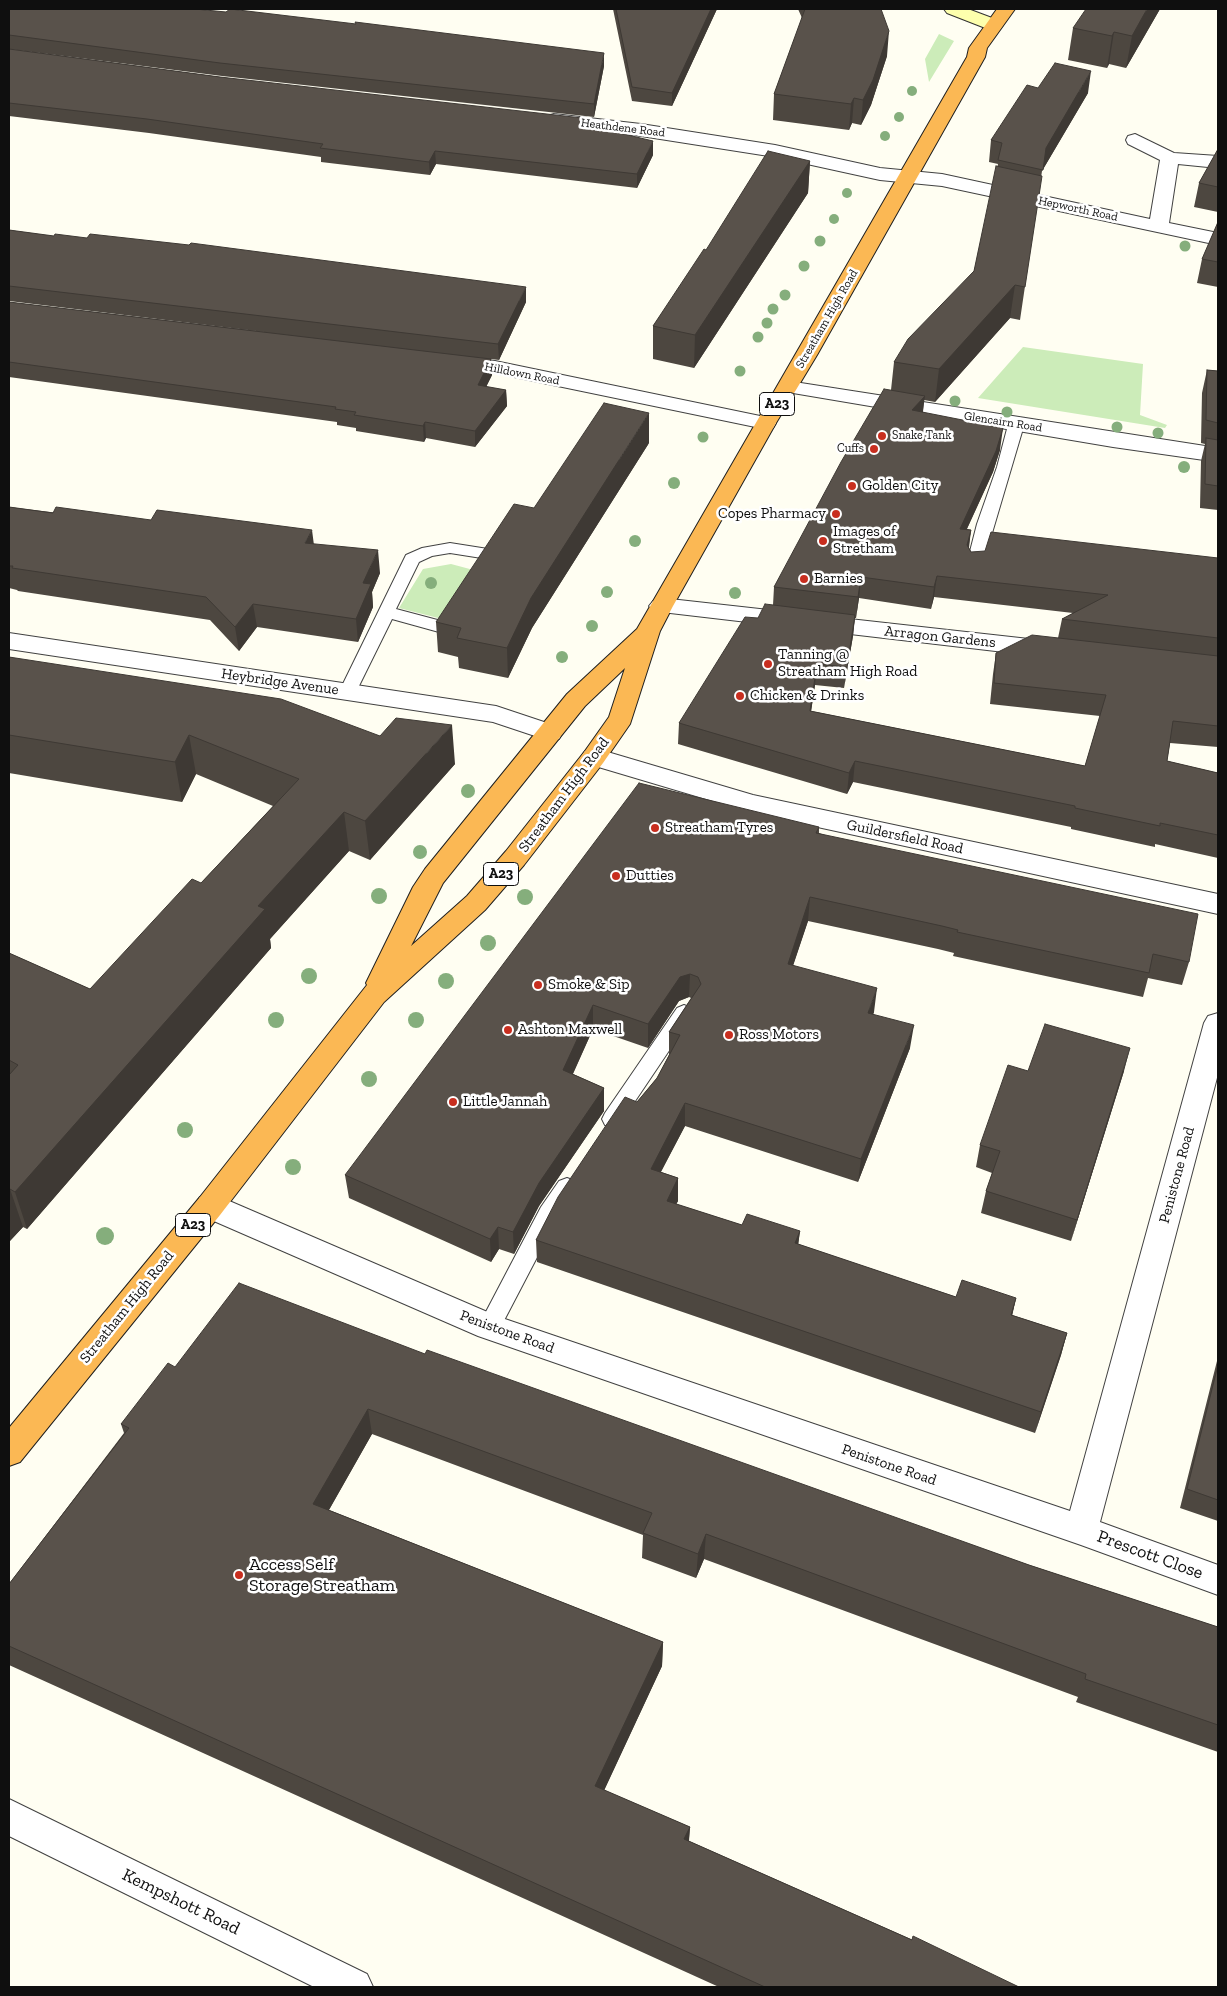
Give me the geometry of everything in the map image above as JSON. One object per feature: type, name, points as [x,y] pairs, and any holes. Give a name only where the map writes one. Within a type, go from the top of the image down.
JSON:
[{"type":"highway","name":"Streatham High Road","points":[[9,1452],[210,1206],[374,995],[476,903],[515,858],[594,757],[620,718],[648,631],[661,606],[976,57],[978,48],[1006,9]]},
{"type":"highway","name":"Streatham High Road","points":[[374,995],[426,887],[576,700],[648,631]]},
{"type":"main road","points":[[952,9],[994,25]]},
{"type":"street","name":"Heathdene Road","points":[[534,118],[670,134],[775,151],[907,178]]},
{"type":"street","points":[[1135,140],[1170,158],[1218,162]]},
{"type":"street","points":[[1158,226],[1170,158]]},
{"type":"street","name":"Hepworth Road","points":[[907,178],[960,183],[1218,239]]},
{"type":"street","name":"Hilldown Road","points":[[437,360],[495,367],[765,424]]},
{"type":"street","name":"Glencairn Road","points":[[788,387],[1218,455]]},
{"type":"street","name":"Arragon Gardens","points":[[661,606],[1070,652]]},
{"type":"street","name":"Heybridge Avenue","points":[[9,641],[496,714],[550,733]]},
{"type":"street","name":"Guildersfield Road","points":[[594,757],[753,804],[1218,904]]},
{"type":"street","name":"Penistone Road","points":[[210,1206],[489,1327],[1081,1530],[1218,1023]]},
{"type":"street","name":"Prescott Close","points":[[1081,1530],[1218,1580]]},
{"type":"street","name":"Kempshott Road","points":[[9,1817],[354,1987]]},
{"type":"lane","points":[[974,567],[985,524],[1005,467],[1016,424]]},
{"type":"lane","points":[[348,692],[412,558],[428,552],[450,548],[488,554]]},
{"type":"lane","points":[[386,612],[439,626]]},
{"type":"lane","points":[[604,1132],[688,1007]]},
{"type":"lane","points":[[489,1327],[550,1213],[576,1172]]},
{"type":"green space","points":[[939,34],[954,41],[929,82],[925,59]]},
{"type":"green space","points":[[1023,347],[1143,364],[1140,415],[1167,425],[1165,428],[978,398]]},
{"type":"green space","points":[[451,564],[481,572],[446,620],[399,608],[423,569]]},
{"type":"building","points":[[9,9],[195,9],[226,12],[230,9],[356,24],[355,22],[604,53],[594,104],[220,63],[9,35]]},
{"type":"building","points":[[616,9],[711,9],[672,93],[632,87]]},
{"type":"building","points":[[805,9],[881,9],[889,31],[873,80],[863,100],[854,98],[851,104],[774,94]]},
{"type":"building","points":[[1086,9],[1147,9],[1132,36],[1114,32],[1112,36],[1073,28]]},
{"type":"building","points":[[9,49],[220,77],[591,119],[590,126],[653,141],[637,174],[435,151],[429,162],[320,148],[323,144],[147,119],[9,103]]},
{"type":"building","points":[[1055,63],[1091,71],[1046,148],[1043,170],[998,160],[1002,143],[991,140],[1027,85],[1038,88]]},
{"type":"building","points":[[1218,149],[1218,187],[1199,183]]},
{"type":"building","points":[[768,151],[810,161],[695,335],[653,326],[704,249],[706,250]]},
{"type":"building","points":[[996,166],[1042,176],[1025,287],[1015,285],[939,369],[894,362],[908,339],[974,271]]},
{"type":"building","points":[[1218,222],[1218,262],[1202,259]]},
{"type":"building","points":[[9,230],[54,236],[55,234],[87,238],[90,234],[189,245],[191,243],[526,287],[498,344],[9,286]]},
{"type":"building","points":[[9,302],[491,359],[478,385],[506,390],[475,431],[425,422],[423,426],[354,415],[356,412],[335,409],[336,407],[9,362]]},
{"type":"building","points":[[1207,370],[1218,371],[1218,423],[1206,420]]},
{"type":"building","points":[[884,389],[925,396],[912,410],[1003,428],[996,451],[960,529],[971,530],[967,545],[971,552],[985,551],[991,532],[1218,558],[1218,638],[1062,619],[1108,595],[937,576],[934,587],[861,577],[858,597],[774,587],[841,462]]},
{"type":"building","points":[[604,403],[649,413],[531,598],[507,648],[457,638],[461,628],[436,622],[514,504],[534,508]]},
{"type":"building","points":[[1206,438],[1218,440],[1218,486],[1205,484]]},
{"type":"building","points":[[9,507],[53,513],[56,507],[151,520],[157,510],[312,530],[305,543],[378,550],[363,583],[371,584],[356,619],[253,604],[235,627],[206,597],[12,568],[13,566],[9,566]]},
{"type":"building","points":[[765,604],[855,615],[847,667],[817,664],[810,711],[1085,766],[1106,695],[994,683],[996,653],[1032,635],[1218,656],[1218,726],[1173,721],[1167,761],[1218,773],[1218,835],[1160,823],[1160,826],[1075,808],[1075,806],[855,761],[849,773],[679,723],[745,617],[758,618]]},
{"type":"building","points":[[9,657],[281,699],[380,736],[396,718],[452,725],[365,821],[344,812],[258,906],[265,909],[15,1192],[10,1189],[9,1191],[9,1075],[18,1065],[9,1060],[9,953],[90,989],[192,879],[201,883],[299,779],[189,735],[175,762],[9,735]]},
{"type":"building","points":[[639,783],[819,827],[816,833],[1198,914],[1189,962],[1153,954],[1149,973],[957,932],[958,930],[942,926],[810,897],[788,964],[877,988],[868,1013],[914,1025],[861,1159],[685,1103],[651,1169],[678,1178],[667,1201],[742,1225],[747,1214],[800,1231],[795,1243],[956,1297],[962,1280],[1016,1298],[1011,1315],[1067,1333],[1041,1412],[536,1240],[558,1197],[625,1097],[637,1102],[657,1078],[680,1035],[669,1032],[701,984],[698,977],[690,974],[680,977],[648,1024],[593,1005],[563,1070],[604,1088],[539,1183],[513,1232],[498,1227],[490,1239],[345,1175]]},
{"type":"building","points":[[1045,1024],[1130,1048],[1077,1220],[986,1191],[1000,1151],[980,1145],[1008,1065],[1028,1071]]},
{"type":"building","points":[[239,1283],[425,1354],[427,1350],[1029,1565],[1218,1627],[1218,1725],[1085,1679],[1086,1674],[706,1534],[698,1554],[643,1533],[652,1513],[368,1409],[313,1504],[663,1642],[595,1786],[690,1827],[684,1839],[912,1940],[913,1936],[1019,1987],[765,1987],[9,1646],[9,1584],[129,1428],[121,1424],[168,1363],[175,1367]]},
{"type":"building","points":[[1218,1365],[1218,1500],[1187,1489]]},
{"type":"place","name":"Snake Tank","points":[[882,436]]},
{"type":"place","name":"Cuffs","points":[[874,449]]},
{"type":"place","name":"Golden City","points":[[852,486]]},
{"type":"place","name":"Copes Pharmacy","points":[[836,514]]},
{"type":"place","name":"Images of Stretham","points":[[823,541]]},
{"type":"place","name":"Barnies","points":[[804,579]]},
{"type":"place","name":"Tanning @ Streatham High Road","points":[[768,664]]},
{"type":"place","name":"Chicken & Drinks","points":[[740,696]]},
{"type":"place","name":"Streatham Tyres","points":[[655,828]]},
{"type":"place","name":"Dutties","points":[[616,876]]},
{"type":"place","name":"Smoke & Sip","points":[[538,985]]},
{"type":"place","name":"Ashton Maxwell","points":[[508,1030]]},
{"type":"place","name":"Ross Motors","points":[[729,1035]]},
{"type":"place","name":"Little Jannah","points":[[453,1102]]},
{"type":"place","name":"Access Self Storage Streatham","points":[[239,1575]]}]
